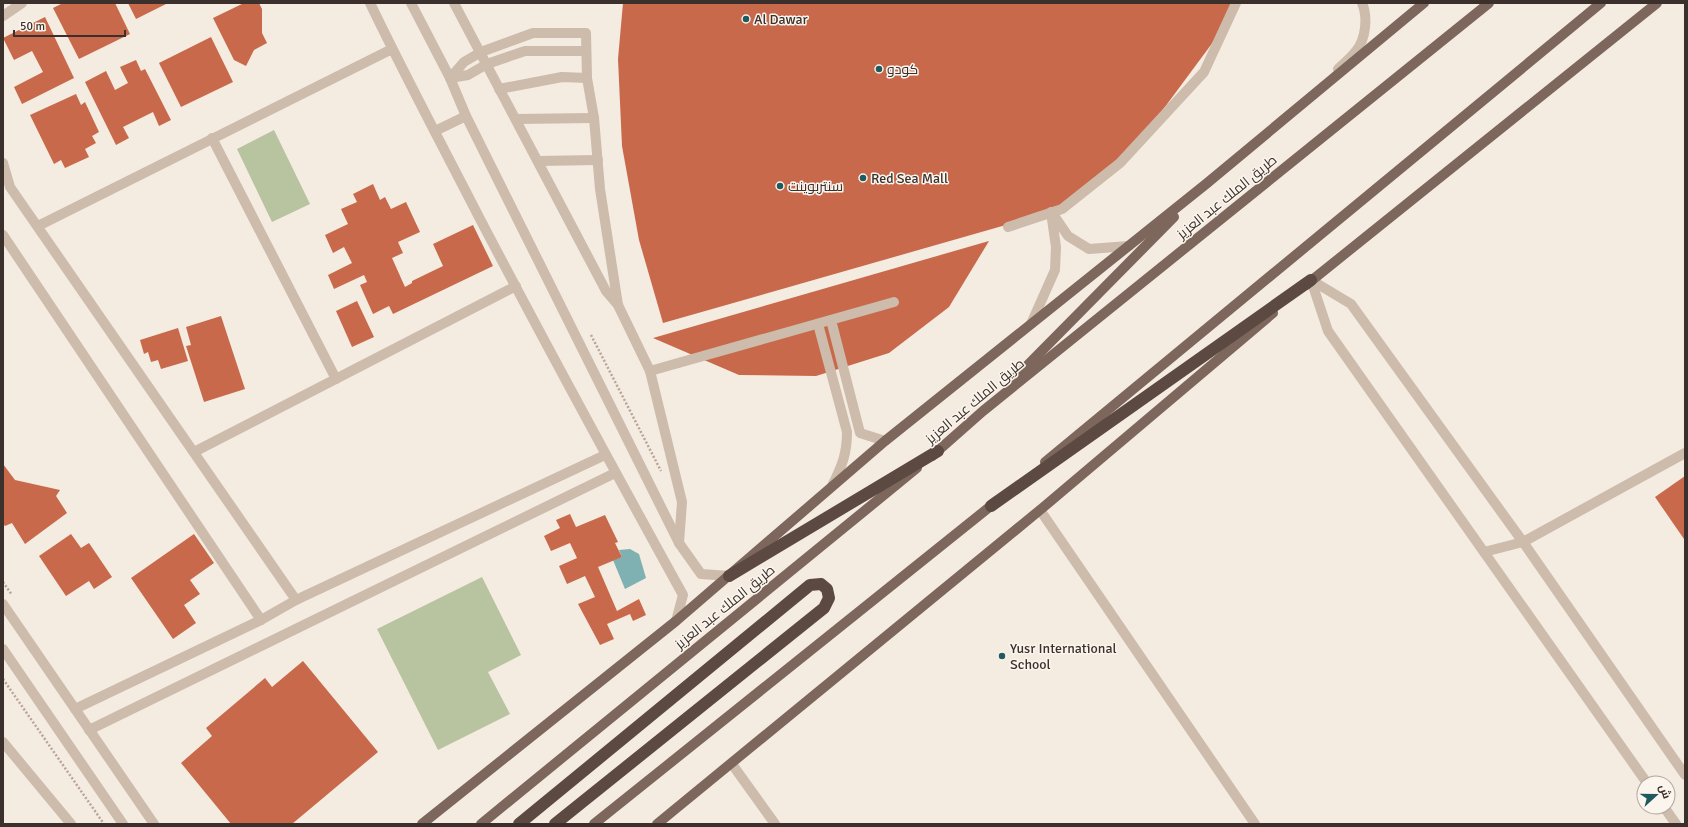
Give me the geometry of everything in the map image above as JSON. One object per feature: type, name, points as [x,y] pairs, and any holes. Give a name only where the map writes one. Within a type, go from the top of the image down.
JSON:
[{"type":"highway","points":[[992,506],[1311,280]]},
{"type":"highway","points":[[729,576],[938,451]]},
{"type":"highway","points":[[520,824],[810,585],[821,584],[827,589],[829,598],[824,608],[555,824]]},
{"type":"main road","points":[[422,824],[676,621],[885,441],[1206,184],[1424,3]]},
{"type":"main road","name":"طريق الملك عبد العزيز","points":[[481,824],[938,451],[983,411],[1489,3]]},
{"type":"main road","points":[[594,824],[992,506],[1602,3]]},
{"type":"main road","points":[[657,824],[1040,510],[1311,280],[1657,3]]},
{"type":"main road","points":[[983,411],[1206,184]]},
{"type":"street","points":[[3,16],[22,3]]},
{"type":"street","points":[[370,3],[434,131],[605,455],[683,595],[676,621]]},
{"type":"street","points":[[411,3],[450,78],[466,116],[679,543],[701,574],[729,576]]},
{"type":"street","points":[[454,3],[606,290],[618,305],[650,371],[682,502],[679,543]]},
{"type":"street","points":[[1008,228],[1062,209],[1120,163],[1204,72],[1236,3]]},
{"type":"street","points":[[1315,94],[1357,50],[1363,34],[1366,13],[1362,3]]},
{"type":"street","points":[[450,78],[464,62],[481,52],[533,33],[586,33],[587,78],[594,118],[600,189],[618,305]]},
{"type":"street","points":[[38,226],[392,49]]},
{"type":"street","points":[[450,78],[468,75],[487,64],[525,51],[586,52]]},
{"type":"street","points":[[499,89],[562,77],[587,78]]},
{"type":"street","points":[[434,131],[466,116]]},
{"type":"street","points":[[516,119],[594,118]]},
{"type":"street","points":[[212,138],[336,379]]},
{"type":"street","points":[[538,161],[598,160]]},
{"type":"street","points":[[3,163],[10,187],[296,600]]},
{"type":"street","points":[[1052,212],[1068,236],[1089,249],[1129,246]]},
{"type":"street","points":[[1031,324],[1055,270],[1056,247],[1052,212]]},
{"type":"street","points":[[3,235],[261,620]]},
{"type":"street","points":[[1311,280],[1351,304],[1524,542],[1685,774]]},
{"type":"street","points":[[1311,280],[1328,331],[1641,775]]},
{"type":"street","points":[[194,452],[516,286]]},
{"type":"street","points":[[650,371],[894,302]]},
{"type":"street","points":[[831,320],[860,433],[885,441]]},
{"type":"street","points":[[818,324],[847,432],[847,451],[832,486]]},
{"type":"street","points":[[1484,552],[1524,542],[1685,453]]},
{"type":"street","points":[[75,709],[261,620],[296,600],[605,455]]},
{"type":"street","points":[[89,730],[615,473]]},
{"type":"street","points":[[1040,510],[1255,824]]},
{"type":"street","points":[[3,604],[154,824]]},
{"type":"street","points":[[3,649],[124,824]]},
{"type":"street","points":[[3,742],[71,824]]},
{"type":"street","points":[[732,764],[775,824]]},
{"type":"street","points":[[1670,815],[1676,824]]},
{"type":"path","points":[[3,679],[104,824]]},
{"type":"green space","points":[[274,130],[310,204],[272,222],[237,149]]},
{"type":"green space","points":[[482,577],[521,655],[488,672],[510,714],[438,750],[377,629]]},
{"type":"water","points":[[630,549],[639,554],[646,578],[625,589],[613,560],[622,557],[619,550]]},
{"type":"building","points":[[63,3],[115,3],[130,34],[79,59],[53,8]]},
{"type":"building","points":[[128,3],[168,3],[136,19]]},
{"type":"building","points":[[244,3],[259,3],[262,9],[262,33],[267,43],[254,50],[246,66],[234,60],[213,18]]},
{"type":"building","name":"Red Sea Mall","points":[[623,3],[1231,3],[1219,34],[1139,142],[1062,209],[663,323],[639,240],[622,146],[618,59]]},
{"type":"building","points":[[45,17],[74,78],[22,104],[14,87],[43,72],[32,51],[14,60],[3,38]]},
{"type":"building","points":[[211,37],[233,82],[181,107],[159,63]]},
{"type":"building","points":[[136,60],[141,71],[145,69],[171,120],[159,126],[153,112],[123,127],[129,138],[116,145],[85,82],[106,71],[115,90],[128,83],[120,67]]},
{"type":"building","points":[[76,94],[81,105],[85,102],[99,132],[92,136],[96,143],[85,149],[89,157],[65,168],[61,160],[54,164],[30,115]]},
{"type":"building","points":[[373,184],[380,200],[385,197],[391,209],[406,202],[420,232],[398,242],[403,253],[392,258],[405,287],[412,283],[412,281],[443,266],[433,244],[473,225],[493,266],[393,314],[389,306],[373,314],[360,285],[367,282],[364,275],[334,289],[328,275],[352,263],[344,247],[333,253],[325,235],[348,224],[341,209],[357,202],[353,194]]},
{"type":"building","points":[[989,241],[949,307],[889,353],[816,376],[739,375],[653,338]]},
{"type":"building","points":[[357,301],[374,337],[352,347],[336,311]]},
{"type":"building","points":[[221,316],[245,389],[204,402],[186,346],[191,345],[186,327]]},
{"type":"building","points":[[178,328],[188,361],[161,369],[158,360],[151,362],[148,352],[144,354],[140,340]]},
{"type":"building","points":[[3,464],[15,480],[60,490],[56,496],[67,513],[25,544],[12,523],[5,526],[3,524]]},
{"type":"building","points":[[1685,476],[1685,539],[1684,539],[1655,497]]},
{"type":"building","points":[[570,514],[576,527],[605,515],[618,542],[615,543],[622,557],[598,567],[617,611],[639,599],[646,615],[633,621],[630,614],[607,624],[614,639],[600,645],[578,604],[595,597],[585,576],[567,584],[559,566],[577,558],[570,543],[551,551],[544,536],[560,528],[556,520]]},
{"type":"building","points":[[71,534],[81,548],[89,543],[112,577],[94,589],[89,581],[66,596],[39,556]]},
{"type":"building","points":[[194,534],[214,563],[190,580],[200,594],[184,605],[196,623],[173,639],[131,578]]},
{"type":"building","points":[[303,661],[378,752],[292,824],[231,824],[181,763],[212,736],[206,728],[265,678],[272,687]]},
{"type":"place","name":"Al Dawar","points":[[746,19]]},
{"type":"place","name":"كودو","points":[[879,69]]},
{"type":"place","name":"Red Sea Mall","points":[[863,178]]},
{"type":"place","name":"سنتربوينت","points":[[780,186]]},
{"type":"place","name":"Yusr International School","points":[[1002,656]]}]
